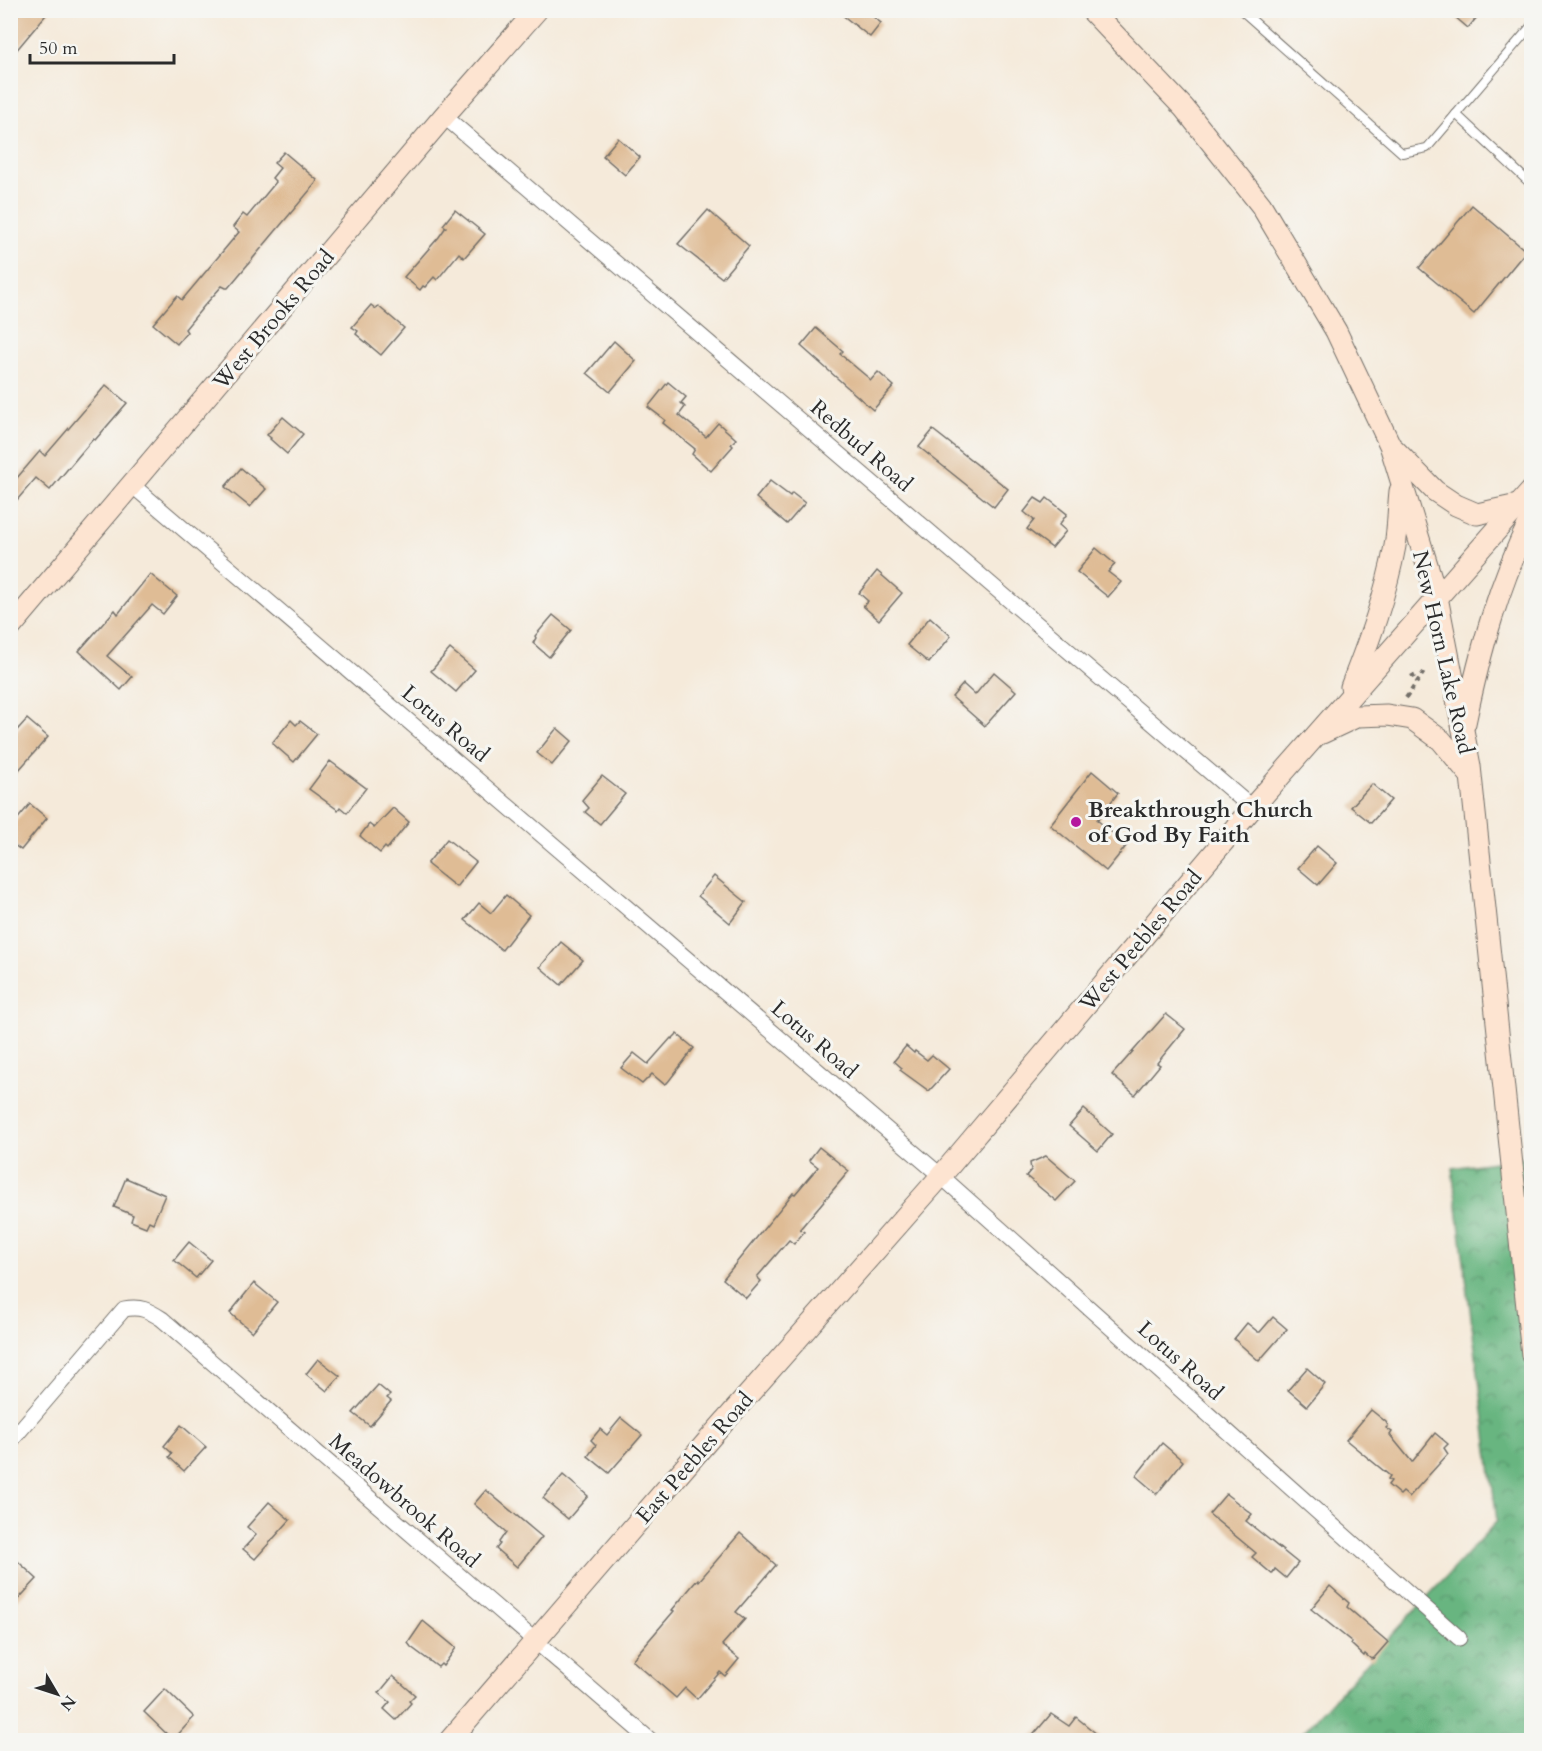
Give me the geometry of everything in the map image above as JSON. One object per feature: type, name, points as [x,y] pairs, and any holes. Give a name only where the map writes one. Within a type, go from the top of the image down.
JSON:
[{"type":"main road","name":"West Brooks Road","points":[[10,628],[444,116],[537,10]]},
{"type":"main road","name":"New Horn Lake Road","points":[[1091,10],[1184,108],[1261,205],[1336,331],[1390,445],[1437,597],[1470,775],[1532,1355]]},
{"type":"main road","points":[[1390,445],[1435,491],[1456,506],[1478,514],[1527,504],[1478,662],[1463,732]]},
{"type":"main road","points":[[1346,701],[1374,628],[1385,588],[1395,545],[1401,482]]},
{"type":"main road","name":"West Peebles Road","points":[[941,1176],[1252,808],[1437,597],[1527,504]]},
{"type":"main road","points":[[1316,735],[1358,716],[1387,715],[1412,719],[1441,740],[1470,775]]},
{"type":"main road","name":"East Peebles Road","points":[[450,1740],[711,1437],[941,1176]]},
{"type":"street","name":"Redbud Road","points":[[444,116],[1252,808]]},
{"type":"street","name":"Lotus Road","points":[[132,485],[941,1176],[1459,1638]]},
{"type":"street","name":"Meadowbrook Road","points":[[10,1442],[124,1309],[136,1307],[146,1309],[162,1319],[650,1740]]},
{"type":"lane","points":[[1241,10],[1402,153],[1427,148],[1532,25]]},
{"type":"lane","points":[[1456,114],[1532,185]]},
{"type":"path","points":[[1405,700],[1424,672]]},
{"type":"path","points":[[1412,674],[1416,683]]},
{"type":"green space","points":[[1531,1157],[1531,1740],[1296,1740],[1497,1521],[1452,1168]]},
{"type":"building","points":[[21,10],[50,10],[10,58],[10,23]]},
{"type":"building","points":[[836,10],[864,10],[881,23],[870,37]]},
{"type":"building","points":[[1447,10],[1483,10],[1468,28]]},
{"type":"building","points":[[618,138],[640,157],[625,175],[603,156]]},
{"type":"building","points":[[284,152],[317,180],[316,183],[228,288],[222,286],[204,306],[185,329],[187,332],[177,344],[153,324],[177,296],[182,300],[239,232],[233,227],[243,214],[247,217],[276,182],[272,178],[280,168],[274,163]]},
{"type":"building","points":[[1472,205],[1526,251],[1474,314],[1419,268]]},
{"type":"building","points":[[455,210],[485,234],[464,258],[459,253],[437,280],[434,277],[420,290],[404,277],[439,237],[446,227],[443,225]]},
{"type":"building","points":[[708,210],[749,246],[722,278],[678,244]]},
{"type":"building","points":[[371,305],[376,309],[378,306],[404,328],[381,355],[356,334],[358,331],[352,327]]},
{"type":"building","points":[[816,328],[843,351],[840,354],[871,380],[878,372],[894,386],[873,410],[801,346]]},
{"type":"building","points":[[614,341],[636,361],[610,392],[587,373]]},
{"type":"building","points":[[668,382],[686,397],[681,403],[685,407],[679,415],[706,437],[718,423],[736,439],[731,444],[733,446],[711,471],[692,454],[695,449],[663,423],[665,420],[648,407]]},
{"type":"building","points":[[106,385],[127,403],[50,490],[36,478],[10,508],[10,486],[40,451],[45,456]]},
{"type":"building","points":[[283,417],[303,434],[287,454],[267,435]]},
{"type":"building","points":[[933,430],[1008,489],[994,507],[919,447]]},
{"type":"building","points":[[241,468],[266,489],[250,507],[225,487]]},
{"type":"building","points":[[770,481],[790,496],[792,493],[805,503],[787,524],[756,498]]},
{"type":"building","points":[[1035,498],[1043,503],[1047,498],[1067,514],[1059,525],[1066,531],[1052,548],[1027,529],[1034,520],[1024,512]]},
{"type":"building","points":[[1096,548],[1115,564],[1108,572],[1121,582],[1108,597],[1077,572]]},
{"type":"building","points":[[877,571],[902,593],[879,620],[863,606],[868,601],[859,593]]},
{"type":"building","points":[[150,574],[177,596],[163,614],[152,605],[107,656],[132,677],[121,690],[79,651],[115,610],[118,614]]},
{"type":"building","points":[[553,615],[571,630],[549,657],[533,643],[535,636]]},
{"type":"building","points":[[930,617],[951,636],[929,663],[907,645]]},
{"type":"building","points":[[450,649],[475,670],[456,692],[431,671]]},
{"type":"building","points":[[994,672],[1016,691],[985,726],[952,697],[963,684],[975,695]]},
{"type":"building","points":[[27,719],[48,737],[10,780],[10,738]]},
{"type":"building","points":[[291,720],[296,725],[300,721],[317,734],[294,762],[272,743]]},
{"type":"building","points":[[557,728],[572,741],[552,765],[537,753]]},
{"type":"building","points":[[330,761],[366,788],[347,813],[340,807],[338,810],[309,789]]},
{"type":"building","name":"Breakthrough Church of God By Faith","points":[[1092,771],[1118,793],[1097,820],[1127,845],[1106,871],[1050,825]]},
{"type":"building","points":[[602,776],[625,794],[600,824],[585,812],[589,808],[582,800]]},
{"type":"building","points":[[1372,784],[1391,800],[1371,823],[1351,807]]},
{"type":"building","points":[[30,804],[47,818],[21,850],[10,842],[10,828]]},
{"type":"building","points":[[393,808],[409,822],[387,849],[385,847],[380,853],[360,836],[369,824],[374,828]]},
{"type":"building","points":[[447,839],[476,862],[456,887],[427,864]]},
{"type":"building","points":[[1317,846],[1337,863],[1318,885],[1298,868]]},
{"type":"building","points":[[714,876],[746,902],[730,923],[698,896]]},
{"type":"building","points":[[506,895],[529,915],[502,950],[465,920],[479,903],[491,913]]},
{"type":"building","points":[[561,942],[583,960],[561,985],[540,967]]},
{"type":"building","points":[[1166,1014],[1185,1029],[1157,1063],[1160,1065],[1135,1095],[1112,1075]]},
{"type":"building","points":[[677,1034],[694,1048],[668,1082],[664,1084],[652,1074],[642,1084],[621,1068],[634,1053],[648,1064]]},
{"type":"building","points":[[906,1046],[927,1060],[932,1055],[949,1069],[929,1091],[900,1070],[902,1068],[894,1061]]},
{"type":"building","points":[[1084,1109],[1112,1134],[1098,1151],[1069,1126]]},
{"type":"building","points":[[819,1147],[849,1171],[800,1229],[804,1232],[794,1244],[789,1240],[757,1277],[761,1281],[746,1298],[723,1279],[793,1193],[795,1194],[818,1167],[809,1160]]},
{"type":"building","points":[[1046,1156],[1075,1181],[1056,1201],[1026,1176],[1031,1170],[1030,1163]]},
{"type":"building","points":[[126,1178],[165,1195],[153,1223],[149,1221],[146,1227],[131,1221],[133,1215],[114,1207]]},
{"type":"building","points":[[189,1242],[211,1260],[196,1278],[174,1260]]},
{"type":"building","points":[[254,1283],[277,1302],[252,1332],[230,1313]]},
{"type":"building","points":[[1273,1317],[1287,1329],[1259,1361],[1234,1339],[1247,1323],[1260,1332]]},
{"type":"building","points":[[318,1359],[340,1376],[327,1391],[306,1374]]},
{"type":"building","points":[[1307,1368],[1325,1384],[1307,1406],[1288,1390]]},
{"type":"building","points":[[378,1385],[390,1395],[387,1398],[391,1401],[370,1426],[353,1413]]},
{"type":"building","points":[[1371,1410],[1386,1422],[1388,1426],[1386,1428],[1392,1432],[1390,1435],[1412,1462],[1435,1433],[1448,1444],[1444,1448],[1448,1454],[1409,1497],[1403,1492],[1400,1495],[1388,1485],[1391,1481],[1388,1479],[1390,1476],[1346,1440]]},
{"type":"building","points":[[621,1418],[642,1435],[609,1473],[588,1456],[596,1445],[591,1440],[600,1429],[607,1435]]},
{"type":"building","points":[[181,1425],[206,1447],[184,1471],[169,1457],[172,1453],[164,1446]]},
{"type":"building","points":[[1162,1443],[1183,1461],[1157,1494],[1136,1476]]},
{"type":"building","points":[[563,1475],[588,1496],[568,1519],[543,1498]]},
{"type":"building","points":[[486,1490],[542,1537],[517,1567],[496,1549],[506,1532],[474,1504]]},
{"type":"building","points":[[1226,1494],[1252,1514],[1246,1521],[1298,1563],[1286,1578],[1275,1569],[1272,1574],[1252,1557],[1256,1553],[1209,1514]]},
{"type":"building","points":[[269,1502],[290,1520],[255,1559],[243,1549],[256,1535],[247,1527]]},
{"type":"building","points":[[740,1533],[776,1565],[736,1612],[745,1619],[722,1645],[739,1659],[725,1676],[720,1672],[697,1699],[685,1688],[676,1698],[632,1660],[692,1586],[698,1579],[699,1581]]},
{"type":"building","points":[[10,1554],[37,1579],[10,1608]]},
{"type":"building","points":[[1330,1586],[1349,1603],[1347,1607],[1388,1642],[1374,1658],[1371,1659],[1365,1654],[1364,1656],[1351,1644],[1352,1642],[1311,1609]]},
{"type":"building","points":[[423,1621],[456,1648],[443,1666],[441,1664],[438,1667],[408,1643]]},
{"type":"building","points":[[393,1676],[415,1695],[396,1720],[384,1709],[390,1702],[379,1693]]},
{"type":"building","points":[[165,1689],[194,1717],[173,1740],[144,1712]]},
{"type":"building","points":[[1051,1714],[1069,1726],[1076,1717],[1104,1740],[1029,1740]]},
{"type":"place","name":"Breakthrough Church of God By Faith","points":[[1076,822]]}]
